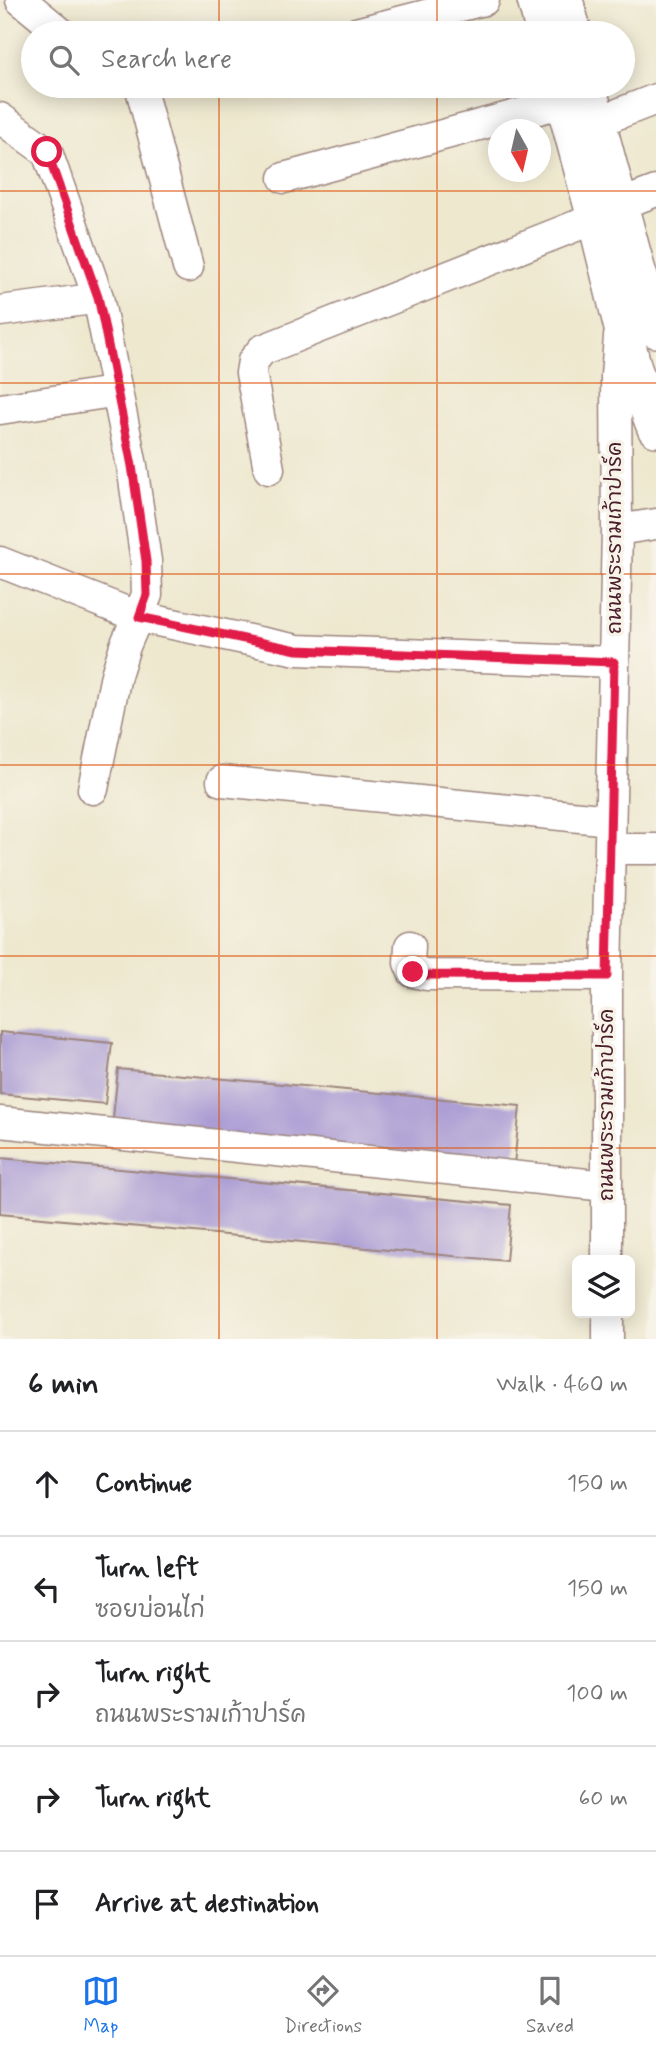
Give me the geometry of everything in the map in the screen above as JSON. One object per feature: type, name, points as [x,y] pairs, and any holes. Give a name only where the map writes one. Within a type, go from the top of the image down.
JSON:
[{"type":"main road","points":[[536,0],[542,21]]},
{"type":"main road","points":[[564,0],[570,21]]},
{"type":"main road","points":[[572,98],[608,211],[636,268],[656,329]]},
{"type":"main road","points":[[576,98],[597,122],[621,320],[633,369],[656,428]]},
{"type":"street","points":[[21,0],[46,21]]},
{"type":"street","points":[[403,21],[484,0]]},
{"type":"street","points":[[142,98],[188,267]]},
{"type":"street","points":[[284,178],[547,98]]},
{"type":"street","points":[[597,122],[656,99]]},
{"type":"street","points":[[0,118],[47,152],[98,297],[132,466],[146,561],[147,595],[116,675],[93,789]]},
{"type":"street","points":[[269,469],[251,373],[253,361],[262,350],[656,191]]},
{"type":"street","points":[[0,311],[85,300]]},
{"type":"street","name":"ถนนพระรามเก้าปาร์ค","points":[[607,1255],[607,976],[617,530],[616,376],[621,320]]},
{"type":"street","points":[[0,417],[0,408],[106,393]]},
{"type":"street","points":[[617,530],[656,524]]},
{"type":"street","points":[[0,562],[139,617],[297,650],[614,662]]},
{"type":"street","points":[[222,780],[610,835],[656,849]]},
{"type":"street","points":[[410,946],[408,963],[413,972],[426,975],[607,976]]},
{"type":"street","points":[[0,1122],[606,1186]]},
{"type":"street","points":[[608,1318],[608,1339]]},
{"type":"building","points":[[0,1032],[112,1043],[105,1104],[0,1094]]},
{"type":"building","points":[[118,1069],[520,1106],[514,1165],[112,1128]]},
{"type":"building","points":[[0,1158],[511,1205],[506,1261],[0,1214]]},
{"type":"route","points":[[47,152],[98,297],[132,466],[148,584],[139,617],[297,650],[614,662],[607,976],[426,975],[413,972]]}]
